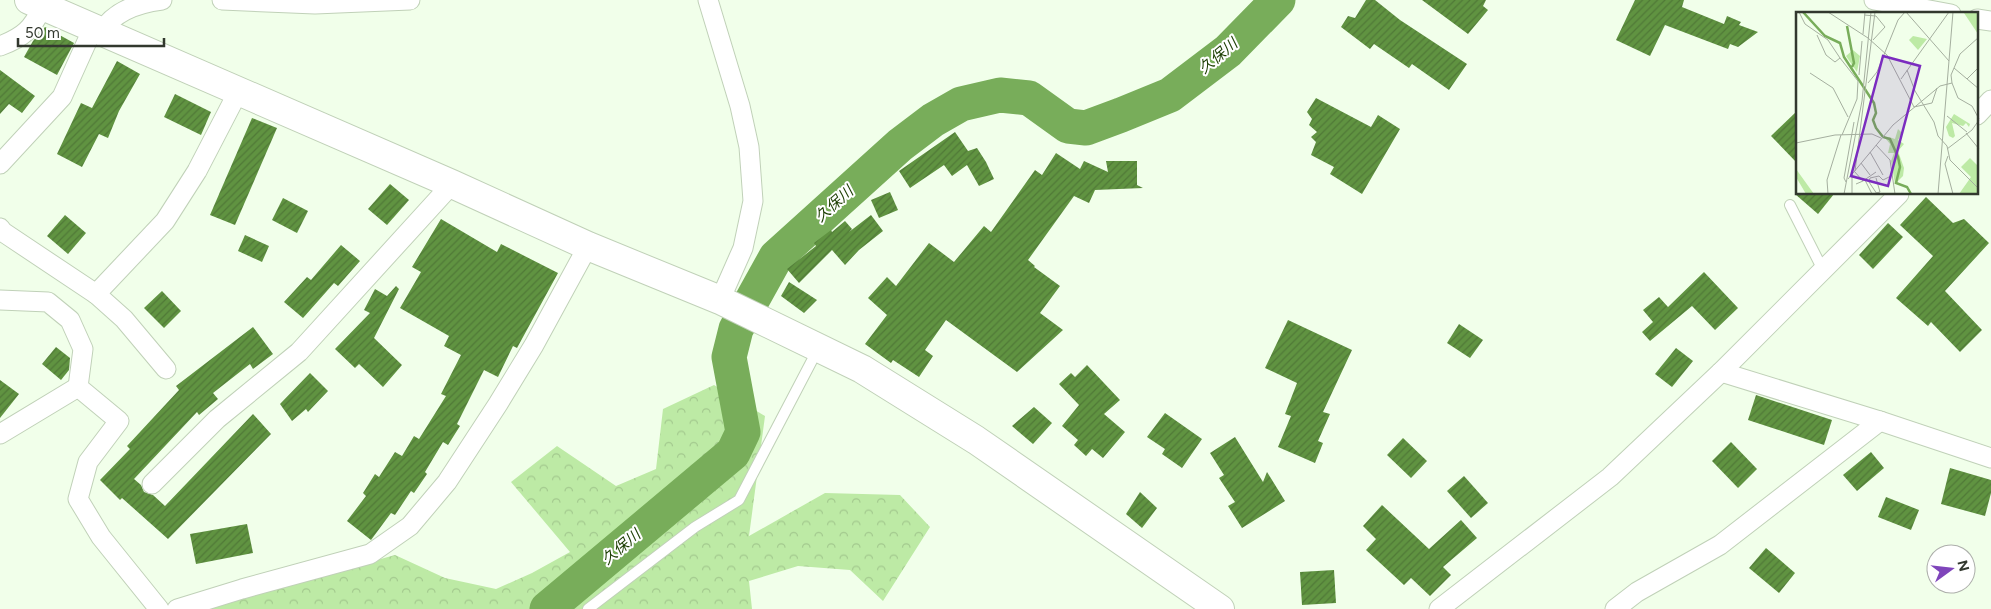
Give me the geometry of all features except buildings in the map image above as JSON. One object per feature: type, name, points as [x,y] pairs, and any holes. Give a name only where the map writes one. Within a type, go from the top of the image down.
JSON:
[{"type":"street","points":[[0,164],[62,98],[98,30],[122,12],[147,2],[162,0]]},
{"type":"street","points":[[222,0],[315,2],[410,0]]},
{"type":"street","points":[[708,0],[740,106],[749,148],[753,201],[743,248],[725,302]]},
{"type":"street","points":[[1874,0],[1939,12]]},
{"type":"street","points":[[0,46],[14,41],[28,32],[36,3],[452,184],[588,246],[725,302],[862,369],[976,440],[1220,609]]},
{"type":"street","points":[[1978,19],[1991,21]]},
{"type":"street","points":[[96,294],[165,221],[197,171],[238,92]]},
{"type":"street","points":[[1978,114],[1991,100]]},
{"type":"street","points":[[152,484],[217,419],[299,352],[452,184]]},
{"type":"street","points":[[1439,609],[1610,477],[1721,372],[1898,195]]},
{"type":"street","points":[[1,231],[96,294],[124,319],[166,369]]},
{"type":"street","points":[[177,609],[370,554],[410,526],[447,482],[493,412],[534,345],[588,246]]},
{"type":"street","points":[[0,300],[48,302],[70,320],[83,349],[78,387]]},
{"type":"street","points":[[1721,372],[1880,421],[1991,458]]},
{"type":"street","points":[[0,434],[78,387]]},
{"type":"street","points":[[78,387],[119,422],[88,462],[78,499],[102,537],[159,609]]},
{"type":"street","points":[[1615,609],[1637,592],[1720,545],[1880,421]]},
{"type":"lane","points":[[1790,205],[1823,270]]},
{"type":"lane","points":[[588,609],[695,527],[739,500],[818,348]]},
{"type":"green space","points":[[714,385],[765,416],[749,536],[825,493],[900,495],[930,527],[883,601],[850,570],[798,566],[749,581],[752,609],[203,609],[395,555],[445,578],[496,589],[532,573],[570,552],[511,482],[557,446],[616,486],[656,469],[663,409]]},
{"type":"waterway","name":"久保川","points":[[547,609],[733,453],[743,432],[729,357],[736,329],[776,257],[900,145],[933,120],[961,104],[1000,95],[1029,98],[1068,126],[1086,128],[1121,115],[1170,95],[1228,51],[1278,0]]}]
